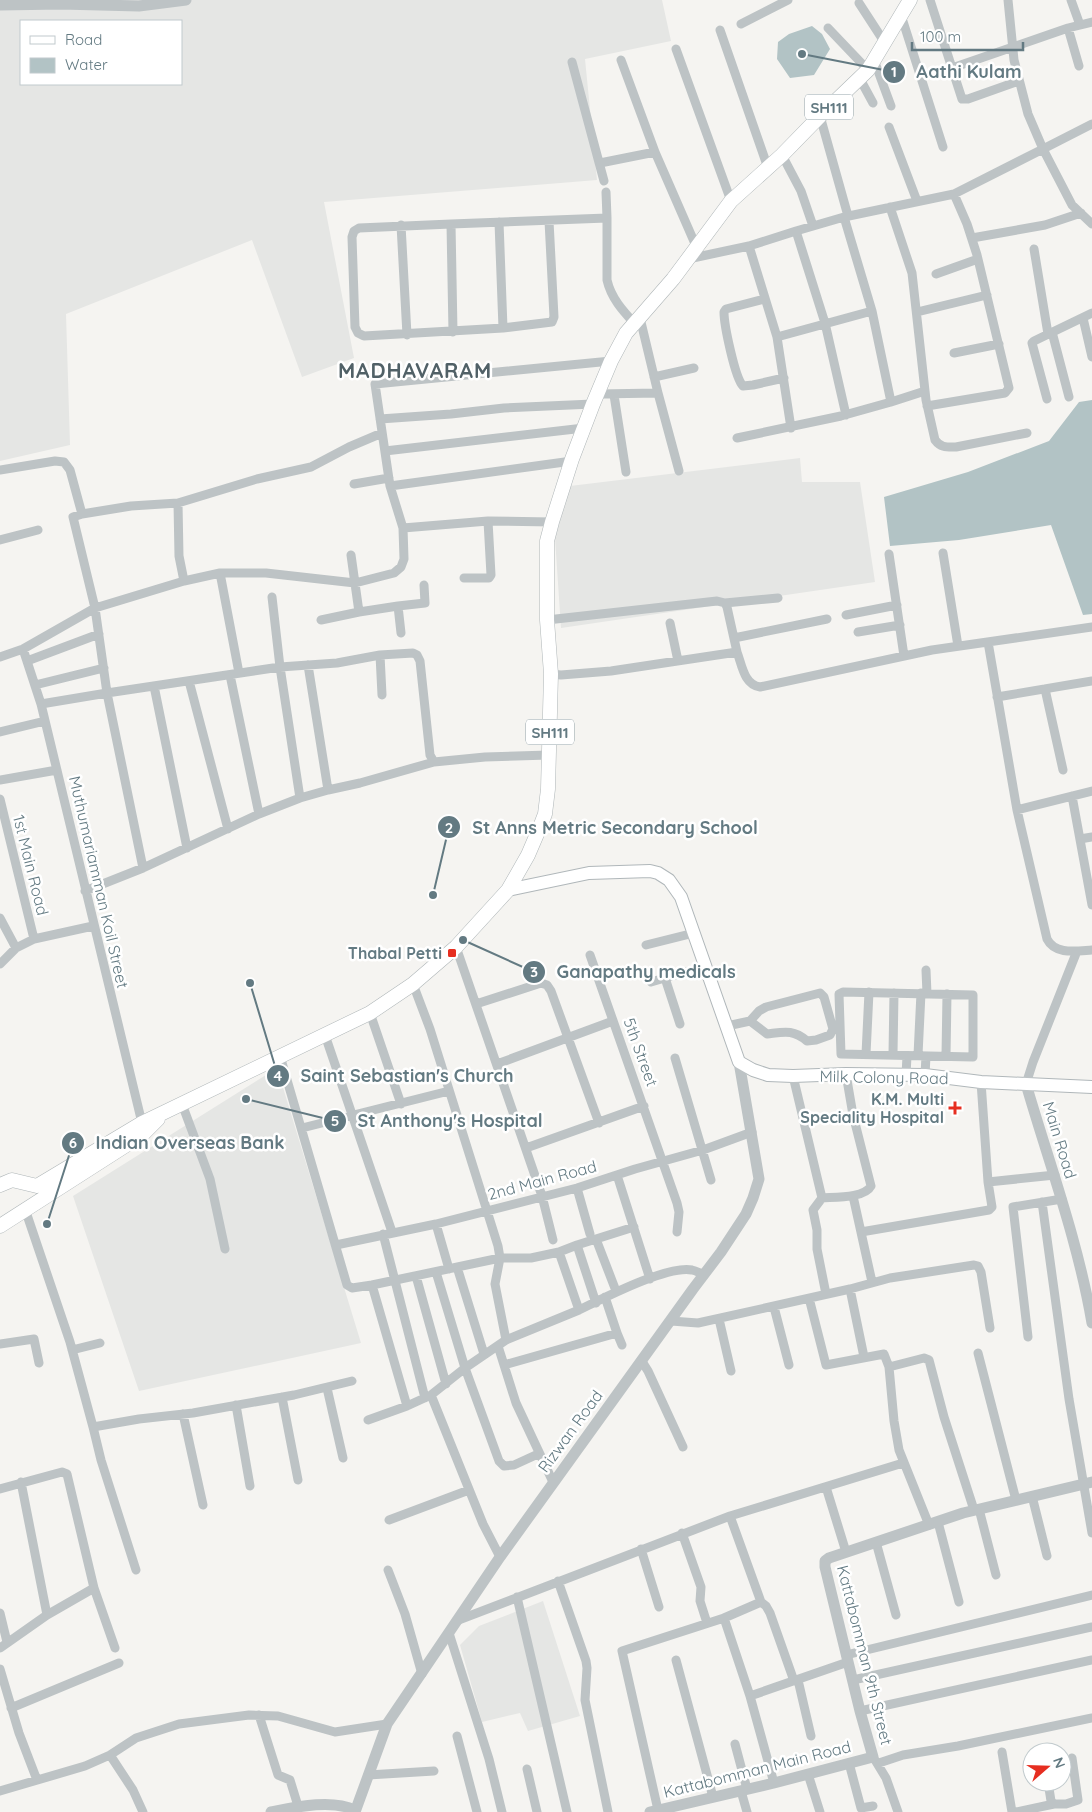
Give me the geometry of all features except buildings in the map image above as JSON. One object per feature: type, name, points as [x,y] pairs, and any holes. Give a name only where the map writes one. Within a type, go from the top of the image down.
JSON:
[{"type":"main road","name":"SH111","points":[[0,1185],[12,1180],[37,1186],[142,1123],[370,1013],[413,984],[456,947],[508,890],[528,855],[545,814],[551,674],[547,620],[548,540],[572,461],[611,361],[626,332],[638,321],[673,279],[731,201],[782,155],[868,70],[910,0]]},
{"type":"main road","points":[[508,890],[589,873],[650,871],[670,880],[678,890],[739,1062]]},
{"type":"main road","name":"Milk Colony Road","points":[[739,1062],[768,1075],[925,1075],[980,1082],[1092,1087]]},
{"type":"main road","name":"SH111","points":[[0,1226],[142,1135],[163,1114]]},
{"type":"street","points":[[0,5],[139,6],[186,0]]},
{"type":"street","points":[[741,24],[788,0]]},
{"type":"street","points":[[930,0],[961,96],[965,100],[1019,81]]},
{"type":"street","points":[[1008,0],[1012,48],[1028,114],[1043,149],[1072,205],[1092,224]]},
{"type":"street","points":[[1071,0],[1080,25]]},
{"type":"street","points":[[859,3],[885,43]]},
{"type":"street","points":[[901,16],[943,147]]},
{"type":"street","points":[[952,68],[1068,28],[1092,22]]},
{"type":"street","points":[[828,28],[868,70],[891,106]]},
{"type":"street","points":[[1068,28],[1079,66]]},
{"type":"street","points":[[720,30],[768,168]]},
{"type":"street","points":[[676,49],[731,201]]},
{"type":"street","points":[[621,60],[655,152],[696,246]]},
{"type":"street","points":[[572,62],[604,181]]},
{"type":"street","points":[[868,70],[873,103]]},
{"type":"street","points":[[820,116],[872,311],[891,402]]},
{"type":"street","points":[[688,259],[748,246],[846,216],[954,194],[1092,124]]},
{"type":"street","points":[[889,127],[918,201]]},
{"type":"street","points":[[600,163],[655,152]]},
{"type":"street","points":[[782,155],[800,191],[813,226]]},
{"type":"street","points":[[606,192],[609,287],[619,306],[638,321],[679,471]]},
{"type":"street","points":[[928,406],[1008,391],[1009,385],[972,238],[954,194]]},
{"type":"street","points":[[890,207],[912,273],[925,391],[935,440],[939,445],[946,448],[1027,433]]},
{"type":"street","points":[[972,238],[1046,224],[1081,213]]},
{"type":"street","points":[[550,221],[554,317],[552,322],[503,328],[407,335],[364,336],[358,333],[355,327],[352,237],[354,231],[358,228],[607,218]]},
{"type":"street","points":[[499,222],[503,328]]},
{"type":"street","points":[[451,224],[453,332]]},
{"type":"street","points":[[401,225],[407,335]]},
{"type":"street","points":[[796,231],[825,323],[846,415]]},
{"type":"street","points":[[748,246],[777,337],[792,428]]},
{"type":"street","points":[[1034,248],[1050,333],[1069,396]]},
{"type":"street","points":[[936,274],[978,259]]},
{"type":"street","points":[[917,312],[987,295]]},
{"type":"street","points":[[764,299],[726,309],[724,312],[733,362],[738,378],[743,386],[784,378]]},
{"type":"street","points":[[777,337],[872,311]]},
{"type":"street","points":[[1047,399],[1032,343],[1034,340],[1092,313]]},
{"type":"street","points":[[1083,318],[1092,357]]},
{"type":"street","points":[[954,353],[999,344]]},
{"type":"street","points":[[0,657],[23,649],[95,608],[184,581],[220,574],[266,573],[355,583],[394,573],[401,567],[404,559],[403,528],[389,482],[375,384],[611,361]]},
{"type":"street","points":[[654,377],[694,368]]},
{"type":"street","points":[[737,438],[792,428],[846,415],[925,391]]},
{"type":"street","points":[[380,419],[451,414],[595,399],[614,395],[658,393]]},
{"type":"street","points":[[614,395],[626,472]]},
{"type":"street","points":[[385,451],[584,428]]},
{"type":"street","points":[[143,868],[107,693],[95,608],[73,517],[132,506],[178,503],[256,479],[311,467],[349,447],[382,434]]},
{"type":"street","points":[[0,470],[55,460],[64,462],[70,470],[82,514]]},
{"type":"street","points":[[354,484],[389,482],[572,461]]},
{"type":"street","points":[[178,503],[179,556],[184,581]]},
{"type":"street","points":[[403,528],[488,521],[552,522]]},
{"type":"street","points":[[464,578],[489,578],[491,575],[488,521]]},
{"type":"street","points":[[0,540],[38,530]]},
{"type":"street","points":[[943,553],[958,646]]},
{"type":"street","points":[[889,554],[904,656]]},
{"type":"street","points":[[352,555],[359,612]]},
{"type":"street","points":[[220,574],[259,814]]},
{"type":"street","points":[[321,620],[359,612],[425,603],[424,585]]},
{"type":"street","points":[[272,597],[280,667],[300,798]]},
{"type":"street","points":[[547,620],[712,601],[725,604],[778,598]]},
{"type":"street","points":[[725,604],[737,652],[748,681],[754,686],[760,687],[958,646],[1092,627]]},
{"type":"street","points":[[846,615],[897,605]]},
{"type":"street","points":[[398,606],[401,633]]},
{"type":"street","points":[[734,638],[827,619]]},
{"type":"street","points":[[670,623],[678,661]]},
{"type":"street","points":[[858,632],[900,625]]},
{"type":"street","points":[[27,661],[99,634]]},
{"type":"street","points":[[988,642],[1017,810],[1047,939],[1051,946],[1058,950],[1092,950]]},
{"type":"street","name":"Muthumariamman Koil Street","points":[[23,649],[41,704],[142,1123]]},
{"type":"street","points":[[41,704],[280,667],[337,663],[409,652],[417,655],[420,661],[430,755],[434,762]]},
{"type":"street","points":[[551,674],[562,675],[611,671],[737,652]]},
{"type":"street","points":[[380,655],[382,695]]},
{"type":"street","points":[[308,665],[328,790]]},
{"type":"street","points":[[35,685],[104,668]]},
{"type":"street","points":[[189,681],[228,829]]},
{"type":"street","points":[[997,697],[1092,681]]},
{"type":"street","points":[[154,686],[187,848]]},
{"type":"street","points":[[1045,689],[1063,770]]},
{"type":"street","points":[[0,732],[45,721]]},
{"type":"street","points":[[85,891],[143,868],[259,814],[300,798],[434,762],[485,757],[549,755]]},
{"type":"street","points":[[0,780],[57,770]]},
{"type":"street","points":[[1017,810],[1092,791]]},
{"type":"street","points":[[1072,796],[1092,905]]},
{"type":"street","name":"1st Main Road","points":[[0,799],[34,938]]},
{"type":"street","points":[[1080,839],[1092,836]]},
{"type":"street","points":[[0,918],[16,948]]},
{"type":"street","points":[[0,964],[16,948],[34,938],[93,926]]},
{"type":"street","points":[[646,945],[694,933]]},
{"type":"street","points":[[456,947],[542,1196],[553,1240]]},
{"type":"street","points":[[1026,1084],[1077,951]]},
{"type":"street","name":"5th Street","points":[[590,955],[678,1207],[677,1232]]},
{"type":"street","points":[[651,982],[706,966]]},
{"type":"street","points":[[925,1075],[922,1055],[926,970]]},
{"type":"street","points":[[665,978],[680,1024]]},
{"type":"street","points":[[476,1004],[541,983],[547,985],[551,991],[599,1123]]},
{"type":"street","points":[[413,984],[430,1029],[500,1258],[495,1284],[506,1340]]},
{"type":"street","points":[[843,992],[894,993],[973,994],[973,1057],[841,1054],[840,994],[843,992]]},
{"type":"street","points":[[866,1054],[868,992]]},
{"type":"street","points":[[727,1026],[750,1021],[759,1011],[766,1007],[820,993],[824,997],[832,1029],[830,1035],[816,1040],[807,1040],[799,1033],[786,1031],[768,1034],[750,1021]]},
{"type":"street","points":[[893,1054],[894,993]]},
{"type":"street","points":[[946,1056],[947,994]]},
{"type":"street","points":[[370,1013],[401,1104]]},
{"type":"street","points":[[497,1064],[613,1021]]},
{"type":"street","points":[[325,1035],[392,1232]]},
{"type":"street","points":[[280,1056],[348,1286],[352,1288],[500,1258],[527,1259],[558,1252],[593,1237],[634,1227]]},
{"type":"street","points":[[906,1075],[907,1056]]},
{"type":"street","points":[[675,1058],[711,1180]]},
{"type":"street","name":"Rizwan Road","points":[[355,1811],[387,1724],[500,1557],[703,1274],[721,1252],[746,1214],[757,1189],[759,1179],[739,1062]]},
{"type":"street","points":[[826,1294],[817,1249],[813,1210],[822,1198],[853,1196],[867,1191],[871,1186],[853,1115],[846,1074]]},
{"type":"street","points":[[793,1076],[822,1198]]},
{"type":"street","points":[[861,1232],[990,1209],[992,1205],[988,1182],[980,1082]]},
{"type":"street","name":"Main Road","points":[[1026,1084],[1062,1199],[1087,1292],[1092,1323]]},
{"type":"street","points":[[302,1128],[352,1117],[449,1091]]},
{"type":"street","points":[[182,1104],[210,1179],[225,1249]]},
{"type":"street","points":[[526,1148],[644,1106]]},
{"type":"street","name":"2nd Main Road","points":[[336,1244],[436,1224],[577,1188],[662,1160],[703,1150],[752,1132]]},
{"type":"street","points":[[617,1175],[650,1279]]},
{"type":"street","points":[[988,1182],[1055,1175]]},
{"type":"street","points":[[577,1188],[593,1237],[616,1292]]},
{"type":"street","points":[[853,1196],[872,1282]]},
{"type":"street","points":[[1028,1337],[1013,1207],[1062,1199]]},
{"type":"street","points":[[1042,1202],[1068,1399],[1087,1483],[1092,1533]]},
{"type":"street","points":[[31,1206],[101,1460],[136,1570]]},
{"type":"street","points":[[436,1224],[484,1354]]},
{"type":"street","points":[[383,1234],[428,1396],[500,1557]]},
{"type":"street","points":[[577,1245],[596,1302]]},
{"type":"street","points":[[558,1252],[578,1310]]},
{"type":"street","points":[[671,1321],[698,1323],[774,1307],[895,1277],[976,1265],[982,1272],[990,1328]]},
{"type":"street","points":[[368,1420],[428,1396],[506,1340],[616,1292],[681,1270],[692,1270],[703,1274]]},
{"type":"street","points":[[436,1272],[465,1368],[501,1465],[514,1465],[538,1454]]},
{"type":"street","points":[[416,1276],[446,1384]]},
{"type":"street","points":[[372,1285],[406,1406]]},
{"type":"street","points":[[850,1289],[864,1357]]},
{"type":"street","points":[[605,1297],[622,1345]]},
{"type":"street","points":[[809,1298],[825,1363],[828,1365],[884,1354],[889,1366],[894,1421],[903,1463],[933,1523],[959,1602]]},
{"type":"street","points":[[774,1307],[789,1365]]},
{"type":"street","points":[[719,1319],[731,1371]]},
{"type":"street","points":[[504,1365],[617,1333]]},
{"type":"street","points":[[0,1344],[34,1338],[39,1363]]},
{"type":"street","points":[[72,1350],[100,1343]]},
{"type":"street","points":[[498,1346],[516,1403],[538,1454],[553,1482]]},
{"type":"street","points":[[978,1353],[1016,1500]]},
{"type":"street","points":[[889,1366],[924,1358],[929,1360],[944,1417],[996,1575]]},
{"type":"street","points":[[641,1360],[648,1370],[683,1446]]},
{"type":"street","points":[[93,1427],[139,1418],[183,1414],[282,1397],[352,1381]]},
{"type":"street","points":[[326,1388],[343,1458]]},
{"type":"street","points":[[282,1397],[298,1480]]},
{"type":"street","points":[[236,1405],[250,1486]]},
{"type":"street","points":[[183,1414],[203,1505]]},
{"type":"street","points":[[456,1621],[730,1516],[903,1463]]},
{"type":"street","points":[[0,1489],[62,1472],[67,1474],[94,1588],[115,1648]]},
{"type":"street","points":[[21,1482],[47,1615]]},
{"type":"street","points":[[826,1487],[846,1552],[976,1510],[1087,1483]]},
{"type":"street","points":[[388,1520],[469,1490]]},
{"type":"street","points":[[1032,1496],[1047,1556]]},
{"type":"street","points":[[730,1516],[761,1602],[770,1613],[796,1680],[811,1736]]},
{"type":"street","points":[[682,1533],[701,1587],[700,1600],[707,1623]]},
{"type":"street","points":[[876,1542],[896,1615]]},
{"type":"street","points":[[641,1549],[659,1607]]},
{"type":"street","name":"Kattabomman 9th Street","points":[[846,1552],[828,1558],[825,1561],[825,1567],[860,1711],[876,1760]]},
{"type":"street","points":[[388,1570],[405,1614],[422,1674]]},
{"type":"street","points":[[558,1581],[586,1660],[585,1700],[608,1812]]},
{"type":"street","points":[[0,1648],[47,1615],[94,1588]]},
{"type":"street","points":[[750,1696],[847,1659],[1092,1595]]},
{"type":"street","points":[[516,1598],[567,1812]]},
{"type":"street","points":[[659,1811],[622,1651],[724,1618],[761,1602]]},
{"type":"street","points":[[0,1613],[7,1642]]},
{"type":"street","points":[[724,1618],[750,1696],[774,1783]]},
{"type":"street","points":[[852,1680],[1092,1627]]},
{"type":"street","points":[[449,1633],[489,1759],[502,1812]]},
{"type":"street","points":[[676,1660],[713,1797]]},
{"type":"street","points":[[860,1711],[1092,1660]]},
{"type":"street","points":[[11,1708],[119,1663]]},
{"type":"street","points":[[0,1669],[11,1708],[37,1780]]},
{"type":"street","points":[[259,1715],[278,1775],[290,1780],[298,1806]]},
{"type":"street","points":[[0,1791],[78,1768],[110,1755],[136,1738],[179,1724],[259,1715],[278,1716],[335,1732],[387,1724]]},
{"type":"street","points":[[898,1812],[890,1786],[876,1760],[958,1746],[1092,1718]]},
{"type":"street","points":[[457,1736],[477,1812]]},
{"type":"street","points":[[736,1744],[747,1812]]},
{"type":"street","points":[[1002,1752],[1012,1812]]},
{"type":"street","points":[[110,1755],[133,1790],[143,1812]]},
{"type":"street","points":[[1016,1812],[1054,1804],[1067,1808],[1078,1800],[1072,1758]]},
{"type":"street","name":"Kattabomman Main Road","points":[[659,1811],[849,1763],[876,1760]]},
{"type":"street","points":[[849,1763],[861,1808],[873,1806]]},
{"type":"street","points":[[527,1770],[537,1812]]},
{"type":"street","points":[[368,1775],[434,1771]]},
{"type":"street","points":[[808,1774],[820,1812]]},
{"type":"street","points":[[1050,1792],[1051,1801],[1054,1804]]},
{"type":"street","points":[[271,1812],[298,1806],[339,1805],[346,1806],[355,1811]]},
{"type":"shaded area","points":[[0,0],[662,0],[671,41],[585,59],[597,180],[324,202],[354,358],[302,377],[252,240],[66,314],[70,445],[0,461]]},
{"type":"shaded area","points":[[800,458],[802,482],[860,482],[875,582],[561,628],[555,538],[570,486]]},
{"type":"shaded area","points":[[277,1068],[361,1343],[139,1391],[73,1196]]},
{"type":"shaded area","points":[[543,1601],[580,1716],[528,1731],[520,1713],[482,1722],[460,1645],[479,1626]]},
{"type":"water","points":[[812,26],[822,34],[830,49],[814,75],[790,78],[777,59],[778,42],[789,34]]},
{"type":"water","points":[[1092,400],[1092,614],[1083,615],[1051,525],[959,540],[890,546],[884,497],[968,472],[1049,441],[1079,402]]},
{"type":"place","name":"Aathi Kulam","points":[[802,54]]},
{"type":"place","name":"St Anns Metric Secondary School","points":[[433,895]]},
{"type":"place","name":"Ganapathy medicals","points":[[463,940]]},
{"type":"place","name":"Thabal Petti","points":[[452,953]]},
{"type":"place","name":"Saint Sebastian's Church","points":[[250,983]]},
{"type":"place","name":"St Anthony's Hospital","points":[[246,1099]]},
{"type":"place","name":"K.M. Multi Speciality Hospital","points":[[955,1108]]},
{"type":"place","name":"Indian Overseas Bank","points":[[47,1224]]},
{"type":"district","name":"MADHAVARAM","points":[[415,370]]}]
